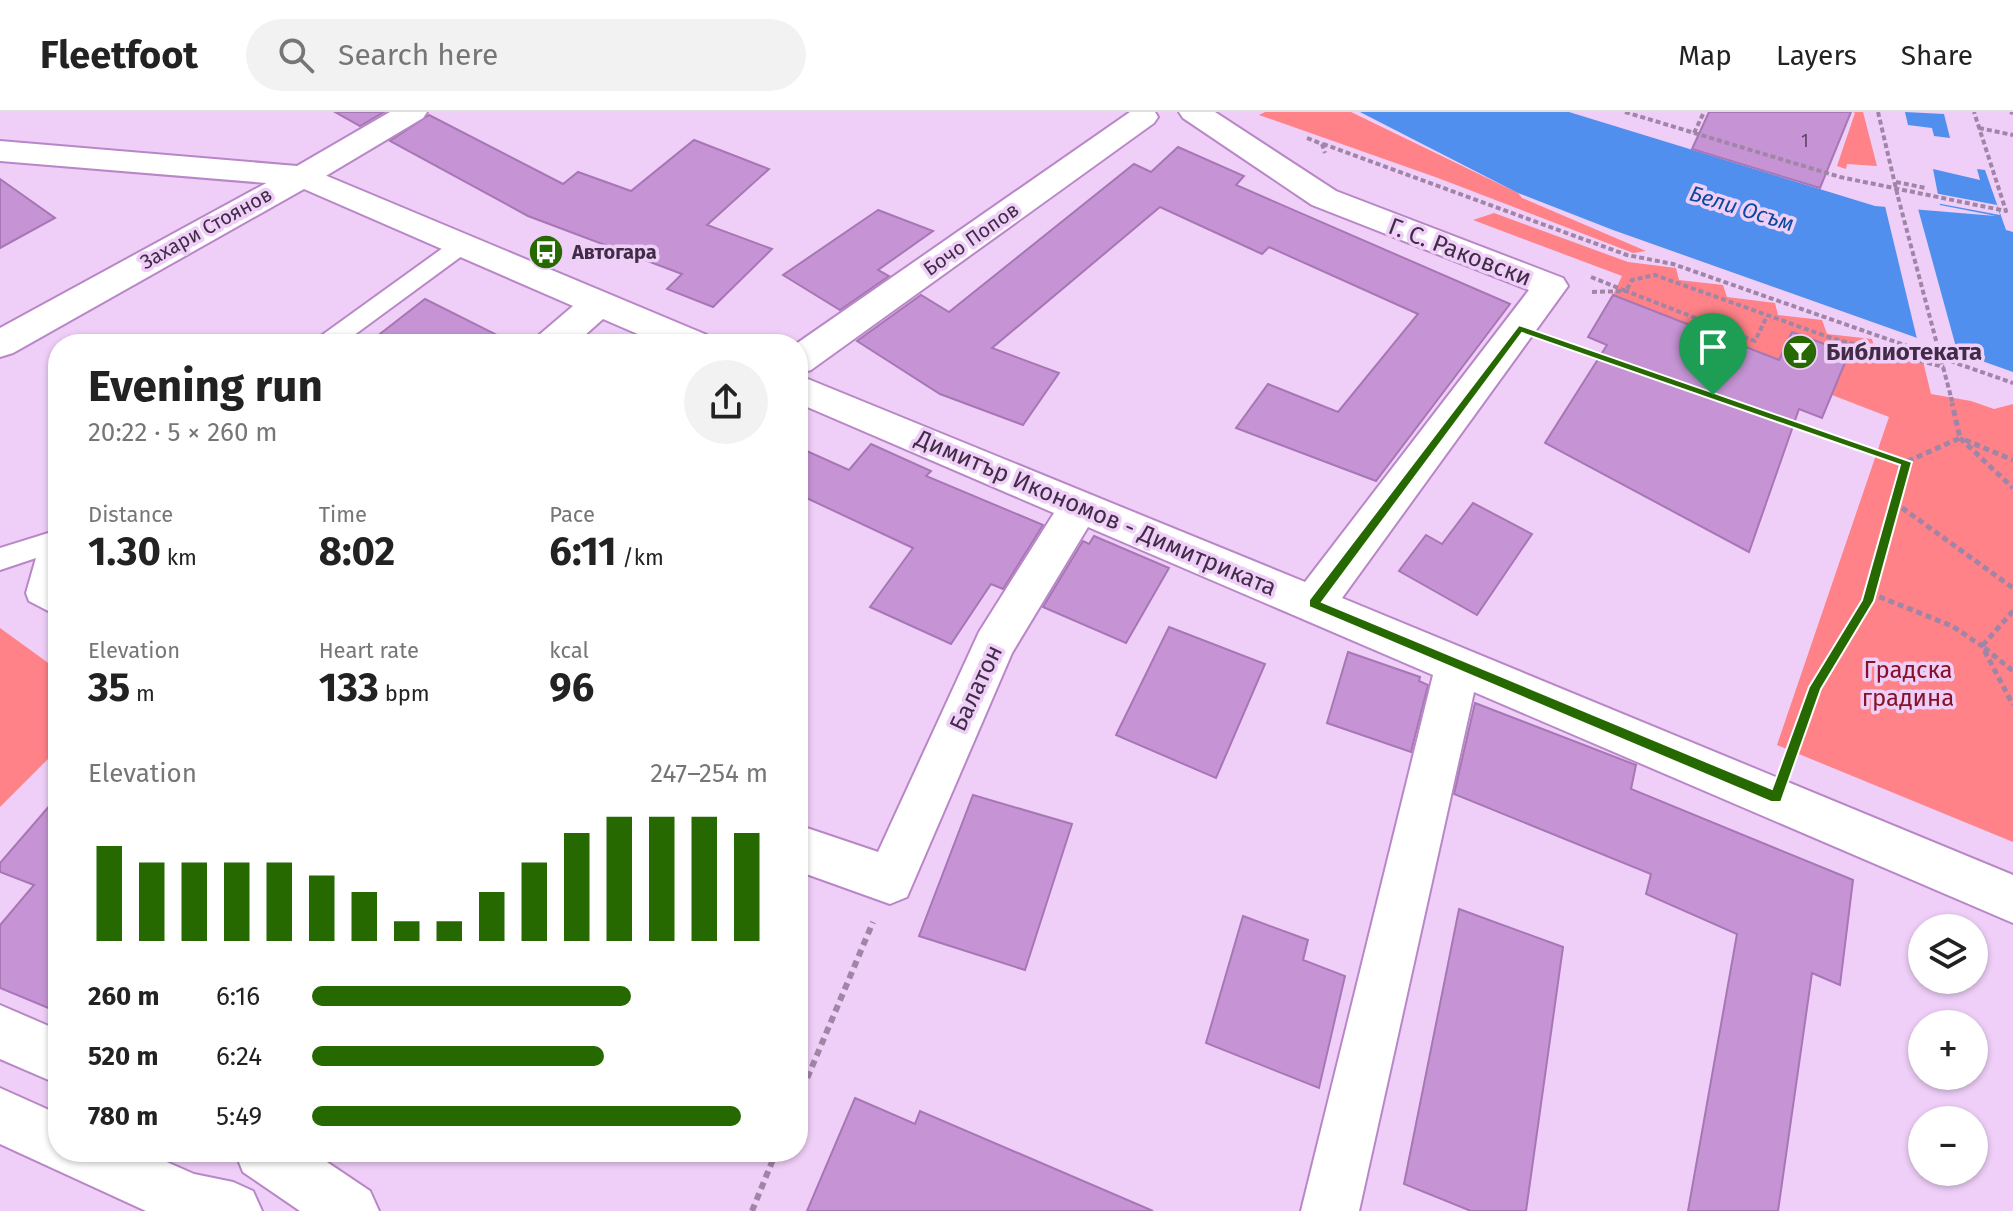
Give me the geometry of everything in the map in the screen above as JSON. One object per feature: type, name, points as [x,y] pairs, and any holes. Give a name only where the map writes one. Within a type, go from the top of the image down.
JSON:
[{"type":"street","name":"Захари Стоянов","points":[[0,344],[412,112]]},
{"type":"street","name":"Г. С. Раковски","points":[[1194,112],[1324,198],[1551,286],[1313,604]]},
{"type":"street","name":"Бочо Попов","points":[[808,354],[1143,117]]},
{"type":"street","points":[[0,151],[303,176],[670,334]]},
{"type":"street","points":[[564,334],[598,304]]},
{"type":"street","name":"Димитър Икономов - Димитриката","points":[[808,392],[2013,899]]},
{"type":"street","name":"Балатон","points":[[890,880],[994,645],[1080,506]]},
{"type":"street","points":[[1330,1211],[1458,663]]},
{"type":"street","points":[[808,851],[890,880]]},
{"type":"street","points":[[0,1032],[48,1053]]},
{"type":"street","points":[[0,1116],[48,1138]]},
{"type":"street","points":[[102,1162],[191,1202],[233,1211]]},
{"type":"street","points":[[278,1162],[350,1211]]},
{"type":"lane","points":[[340,334],[462,245]]},
{"type":"lane","points":[[0,559],[48,544]]},
{"type":"lane","points":[[48,565],[39,593],[48,599]]},
{"type":"path","points":[[1625,112],[1840,177],[2006,211],[1974,112]]},
{"type":"path","points":[[1694,133],[1704,112]]},
{"type":"path","points":[[1878,112],[1960,438],[2013,488]]},
{"type":"path","points":[[1978,128],[2013,135]]},
{"type":"path","points":[[1322,144],[1627,255],[1673,264],[2013,383]]},
{"type":"path","points":[[1896,182],[1926,188]]},
{"type":"path","points":[[1601,293],[1626,291],[1755,341],[1767,316]]},
{"type":"path","points":[[1519,328],[1906,462],[1960,438],[2013,460]]},
{"type":"path","points":[[1907,361],[1944,367]]},
{"type":"path","points":[[1776,798],[1815,687],[1870,593],[1906,462]]},
{"type":"path","points":[[1894,502],[2013,588]]},
{"type":"path","points":[[1870,593],[1952,626],[2013,671]]},
{"type":"path","points":[[1982,646],[2013,611]]},
{"type":"path","points":[[1982,646],[2013,705]]},
{"type":"path","points":[[808,1076],[890,880]]},
{"type":"path","points":[[752,1211],[772,1162]]},
{"type":"green space","points":[[1265,112],[1351,112],[1518,193],[1522,198],[1646,251],[1633,253],[1438,178],[1259,115]]},
{"type":"green space","points":[[1853,112],[1863,112],[1877,166],[1847,164],[1846,169],[1837,166]]},
{"type":"green space","name":"Градска градина","points":[[1494,213],[1628,262],[1676,268],[1679,280],[1723,285],[1727,297],[1775,303],[1778,315],[1822,320],[1827,334],[1872,339],[1875,350],[1922,357],[1931,394],[1971,401],[1994,409],[2013,404],[2013,842],[1777,745],[1889,417],[1832,395],[1849,353],[1792,332],[1779,360],[1613,295],[1622,276],[1473,220]]},
{"type":"green space","points":[[0,628],[48,663],[48,759],[0,807]]},
{"type":"water","name":"Бели Осъм","points":[[1360,112],[1569,112],[1875,206],[1996,216],[1940,205],[1933,169],[1980,180],[1977,169],[1985,170],[2006,230],[2013,232],[2013,372],[1613,230],[1518,193]]},
{"type":"water","points":[[1905,112],[1944,114],[1950,138],[1934,136],[1932,128],[1908,125]]},
{"type":"pier","points":[[1934,193],[1997,205],[2000,215],[1936,203]]},
{"type":"pier","points":[[1884,202],[1917,205],[1959,358],[1918,343]]},
{"type":"building","points":[[335,112],[384,112],[360,126]]},
{"type":"building","points":[[1709,112],[1851,112],[1820,188],[1692,149]]},
{"type":"building","points":[[429,115],[563,184],[578,172],[631,191],[694,140],[769,169],[707,225],[772,249],[713,307],[667,289],[682,274],[528,216],[390,141]]},
{"type":"building","points":[[1178,147],[1244,176],[1236,185],[1510,304],[1376,481],[1236,428],[1268,384],[1338,412],[1418,314],[1269,247],[1262,254],[1160,207],[992,348],[1059,373],[1023,425],[940,394],[857,341],[921,295],[949,312],[1134,164],[1151,172]]},
{"type":"building","points":[[0,179],[55,218],[0,248]]},
{"type":"building","points":[[878,210],[933,231],[878,270],[889,276],[840,310],[783,275]]},
{"type":"building","points":[[1613,295],[1779,360],[1792,332],[1849,353],[1822,418],[1799,409],[1749,552],[1545,443],[1607,345],[1588,337]]},
{"type":"building","points":[[425,299],[495,334],[380,334]]},
{"type":"building","points":[[871,444],[931,471],[926,476],[1043,525],[1003,589],[991,584],[951,644],[870,607],[913,548],[808,499],[808,452],[849,470]]},
{"type":"building","points":[[1473,503],[1532,534],[1477,615],[1399,571],[1426,535],[1442,544]]},
{"type":"building","points":[[1094,536],[1169,568],[1126,643],[1043,607],[1083,541],[1089,544]]},
{"type":"building","points":[[1169,627],[1265,664],[1216,778],[1116,735]]},
{"type":"building","points":[[1348,652],[1420,677],[1419,681],[1428,685],[1411,752],[1327,723]]},
{"type":"building","points":[[1475,703],[1636,765],[1631,789],[1853,880],[1840,985],[1812,973],[1778,1211],[1688,1211],[1737,934],[1646,894],[1651,874],[1454,794]]},
{"type":"building","points":[[973,795],[1072,824],[1025,970],[919,936]]},
{"type":"building","points":[[48,808],[48,1008],[0,988],[0,925],[34,885],[0,872],[0,863]]},
{"type":"building","points":[[1459,909],[1563,947],[1526,1211],[1471,1211],[1404,1184]]},
{"type":"building","points":[[1243,916],[1308,940],[1303,960],[1345,976],[1319,1088],[1206,1043]]},
{"type":"building","points":[[855,1098],[915,1124],[920,1111],[1153,1211],[807,1211]]},
{"type":"place","name":"Автогара","points":[[546,252]]},
{"type":"place","name":"Библиотеката","points":[[1800,352]]},
{"type":"route","points":[[1519,328],[1713,395],[1906,462],[1868,601],[1815,687],[1776,798],[1313,604],[1519,328]]}]
